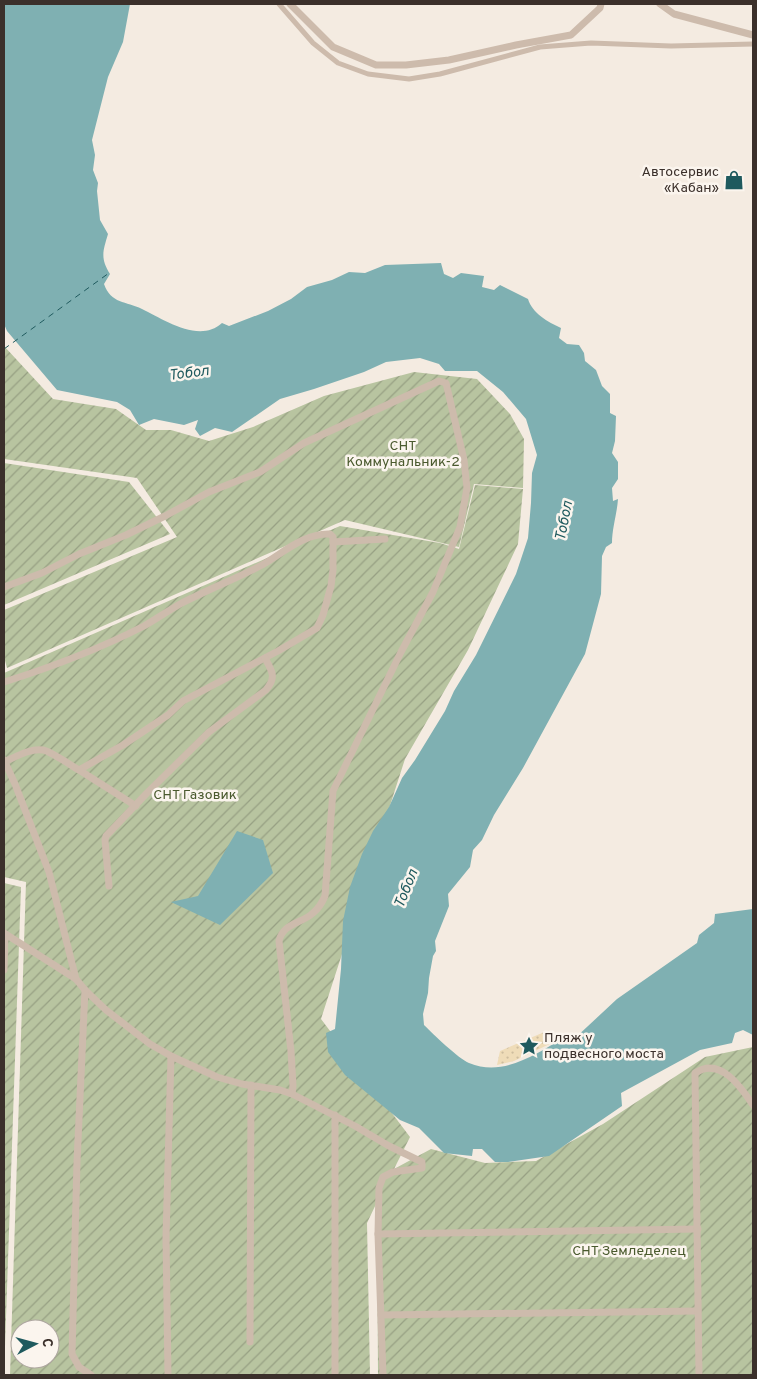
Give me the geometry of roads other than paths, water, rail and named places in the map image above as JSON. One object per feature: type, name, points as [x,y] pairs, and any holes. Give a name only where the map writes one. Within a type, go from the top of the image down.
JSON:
[{"type":"street","points":[[279,4],[313,43],[338,63],[368,74],[409,79],[440,74],[540,47],[590,43],[671,46],[753,44]]},
{"type":"street","points":[[290,4],[334,47],[376,65],[449,60],[571,35],[600,8],[601,4]]},
{"type":"street","points":[[660,4],[674,14],[753,35]]},
{"type":"street","points":[[4,587],[42,573],[79,554],[166,516],[209,492],[260,472],[304,443],[439,381],[446,383],[464,460],[467,488],[460,527],[433,592],[401,652],[333,791],[325,896],[320,906],[312,915],[292,924],[284,929],[280,935],[279,941],[291,1051],[292,1094]]},
{"type":"street","points":[[4,682],[67,660],[110,642],[145,625],[179,605],[262,565],[312,536],[330,534],[333,537],[331,586],[323,615],[316,628],[265,658],[183,701],[168,715],[123,745],[79,770]]},
{"type":"street","points":[[333,542],[385,539]]},
{"type":"street","points":[[109,886],[106,836],[210,732],[266,690],[272,682],[273,676],[265,658]]},
{"type":"street","points":[[76,979],[50,872],[4,761],[26,752],[44,750],[136,806]]},
{"type":"street","points":[[4,933],[76,979],[106,1010],[150,1044],[171,1056],[217,1076],[292,1094],[422,1162],[422,1168],[393,1172],[383,1177],[379,1188],[378,1234],[383,1375]]},
{"type":"street","points":[[4,933],[4,970]]},
{"type":"street","points":[[85,990],[77,1162],[72,1354],[79,1367],[91,1375]]},
{"type":"street","points":[[168,1375],[166,1237],[171,1056]]},
{"type":"street","points":[[699,1375],[695,1073],[706,1069],[720,1069],[733,1079],[753,1106]]},
{"type":"street","points":[[250,1342],[251,1085]]},
{"type":"street","points":[[335,1375],[336,1116]]},
{"type":"street","points":[[378,1234],[698,1229]]},
{"type":"street","points":[[381,1315],[698,1311]]},
{"type":"water","name":"Тобол","points":[[4,4],[130,4],[123,42],[108,77],[92,140],[95,155],[93,170],[98,183],[100,220],[108,234],[103,254],[110,274],[104,284],[115,299],[136,306],[181,328],[203,331],[213,329],[222,323],[229,326],[268,311],[291,299],[307,287],[332,280],[349,272],[365,273],[385,265],[441,263],[444,274],[453,278],[461,273],[484,276],[482,287],[494,290],[500,285],[528,299],[537,313],[561,328],[559,338],[567,344],[579,345],[584,353],[585,361],[596,370],[602,386],[610,394],[610,413],[616,416],[615,441],[612,453],[618,462],[618,479],[612,488],[613,501],[618,499],[617,510],[612,543],[606,547],[602,556],[601,594],[585,654],[523,768],[494,815],[482,840],[473,850],[470,867],[448,894],[449,906],[435,941],[436,951],[433,956],[423,1014],[424,1025],[453,1052],[469,1063],[495,1068],[519,1062],[566,1037],[573,1040],[617,999],[697,943],[699,935],[714,923],[715,914],[753,909],[753,1035],[743,1030],[735,1033],[732,1043],[700,1050],[621,1093],[622,1106],[549,1156],[495,1162],[482,1149],[473,1149],[472,1156],[444,1153],[419,1128],[400,1120],[345,1075],[328,1052],[326,1033],[335,1029],[341,969],[343,921],[350,887],[362,854],[373,831],[389,807],[402,778],[445,711],[454,691],[476,655],[516,574],[528,538],[532,473],[537,455],[526,419],[503,392],[477,371],[445,371],[439,364],[420,358],[386,362],[364,372],[280,399],[232,432],[215,428],[200,436],[195,429],[198,420],[184,425],[154,419],[139,425],[130,410],[117,402],[57,390],[7,331],[4,324]]},
{"type":"water","points":[[237,831],[263,840],[273,873],[220,925],[171,902],[198,896]]},
{"type":"place","name":"Автосервис «Кабан»","points":[[734,180]]},
{"type":"place","name":"Пляж у подвесного моста","points":[[529,1046]]},
{"type":"park label","name":"СНТ Коммунальник-2","points":[[403,454]]},
{"type":"park label","name":"СНТ Газовик","points":[[195,795]]},
{"type":"park label","name":"СНТ Земледелец","points":[[629,1251]]}]
